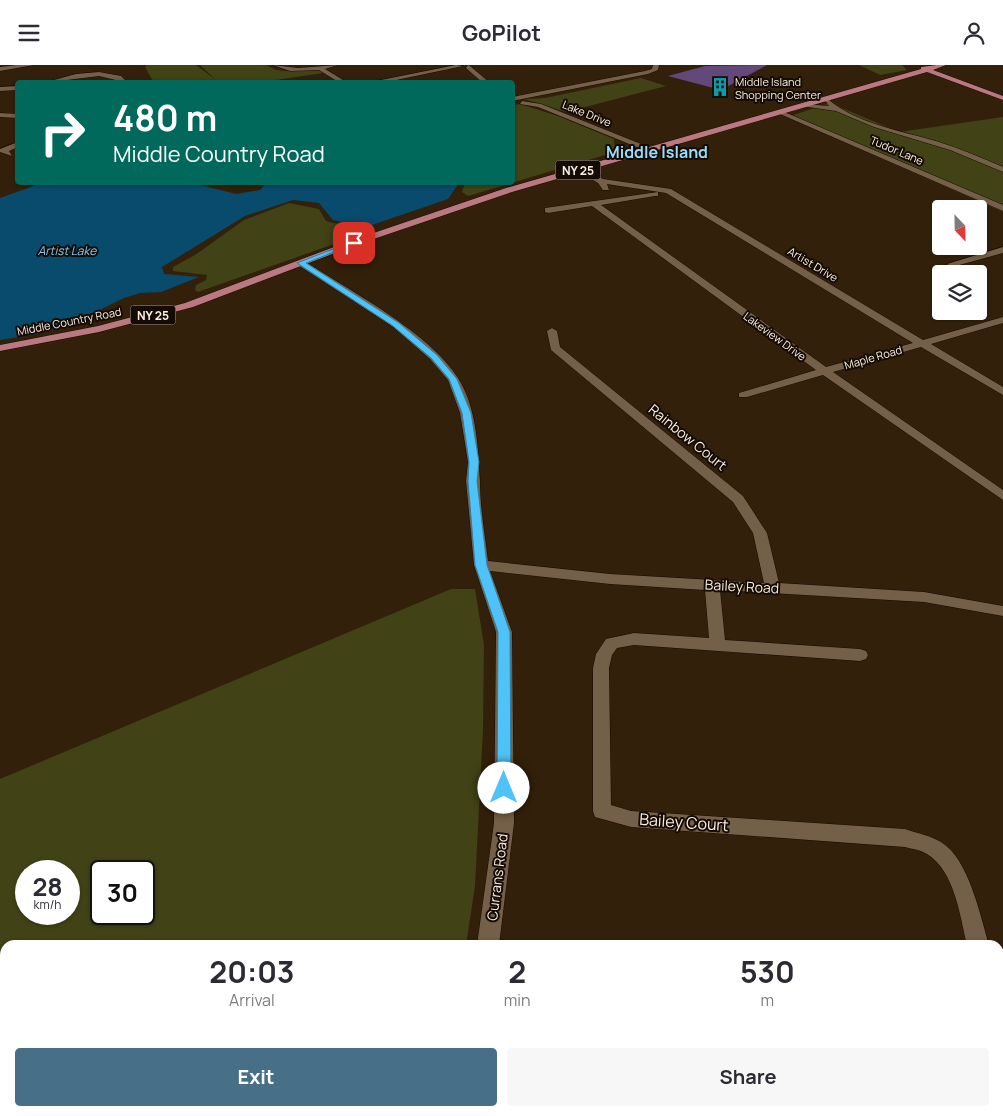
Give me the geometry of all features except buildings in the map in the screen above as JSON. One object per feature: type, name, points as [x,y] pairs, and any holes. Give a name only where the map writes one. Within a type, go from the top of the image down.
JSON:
[{"type":"main road","points":[[915,65],[1003,98]]},
{"type":"main road","name":"Middle Country Road","points":[[0,348],[131,321],[213,297],[301,263],[464,205],[581,169],[782,113],[943,65]]},
{"type":"street","points":[[0,69],[31,65]]},
{"type":"street","points":[[276,65],[293,70],[335,65]]},
{"type":"street","points":[[384,80],[460,65]]},
{"type":"street","points":[[481,65],[468,67],[483,80]]},
{"type":"street","points":[[515,100],[646,73],[655,70],[656,65]]},
{"type":"street","points":[[320,68],[340,80]]},
{"type":"street","points":[[63,80],[102,73],[118,76],[123,80]]},
{"type":"street","points":[[0,89],[15,88]]},
{"type":"street","points":[[826,100],[829,105],[840,110],[1003,170]]},
{"type":"street","name":"Lake Drive","points":[[515,101],[539,105],[652,150]]},
{"type":"street","points":[[804,106],[840,110]]},
{"type":"street","name":"Tudor Lane","points":[[782,113],[1003,208]]},
{"type":"street","points":[[0,115],[15,117]]},
{"type":"street","points":[[927,141],[930,145],[1003,174]]},
{"type":"street","points":[[9,154],[2,151],[15,145]]},
{"type":"street","points":[[0,158],[15,153]]},
{"type":"street","points":[[581,169],[602,181],[607,191],[595,197],[595,204]]},
{"type":"street","name":"Artist Drive","points":[[602,181],[668,191],[1003,392]]},
{"type":"street","points":[[548,210],[668,191]]},
{"type":"street","name":"Lakeview Drive","points":[[595,204],[824,371],[1003,496]]},
{"type":"street","points":[[952,264],[1003,250]]},
{"type":"street","name":"Currans Road","points":[[301,263],[396,324],[434,357],[453,379],[466,413],[474,462],[472,481],[481,565],[504,632],[504,823],[489,940]]},
{"type":"street","name":"Maple Road","points":[[743,395],[1003,319]]},
{"type":"street","name":"Rainbow Court","points":[[552,331],[555,348],[726,487],[752,514],[766,547],[772,588]]},
{"type":"street","name":"Bailey Road","points":[[481,565],[610,579],[924,597],[1003,611]]},
{"type":"street","points":[[712,585],[718,645]]},
{"type":"street","name":"Bailey Court","points":[[860,655],[634,639],[612,643],[604,654],[601,668],[602,811],[631,819],[905,838],[914,841],[936,849],[948,862],[958,879],[976,940]]},
{"type":"shaded area","points":[[147,65],[196,65],[216,80],[152,80],[145,67]]},
{"type":"shaded area","points":[[200,65],[266,65],[276,70],[318,69],[323,73],[276,80],[216,80]]},
{"type":"shaded area","points":[[859,65],[902,65],[907,70],[880,75]]},
{"type":"shaded area","points":[[641,78],[666,86],[566,112],[524,99],[545,98]]},
{"type":"shaded area","points":[[830,103],[899,132],[1003,117],[1003,212],[988,205],[988,200],[976,200],[787,117]]},
{"type":"shaded area","points":[[520,104],[558,116],[614,139],[615,152],[515,182],[515,105]]},
{"type":"shaded area","points":[[464,185],[504,185],[468,196],[462,192]]},
{"type":"shaded area","points":[[289,203],[319,209],[326,221],[362,230],[354,237],[198,292],[195,290],[196,285],[206,280],[207,275],[173,271],[173,267],[195,255],[244,220]]},
{"type":"shaded area","points":[[451,589],[475,589],[484,645],[483,730],[475,886],[467,940],[0,940],[0,779]]},
{"type":"water","name":"Artist Lake","points":[[36,185],[200,185],[236,194],[260,190],[265,185],[458,185],[448,199],[366,227],[333,220],[319,203],[293,200],[245,216],[162,267],[164,274],[199,277],[161,292],[140,293],[124,298],[77,321],[38,334],[0,340],[0,198]]},
{"type":"place","name":"Middle Island Shopping Center","points":[[720,87]]},
{"type":"district","name":"Middle Island","points":[[657,152]]},
{"type":"route","points":[[354,243],[301,263],[357,301],[396,324],[434,357],[453,379],[466,413],[474,462],[472,481],[476,502],[481,565],[504,632],[504,788]]}]
